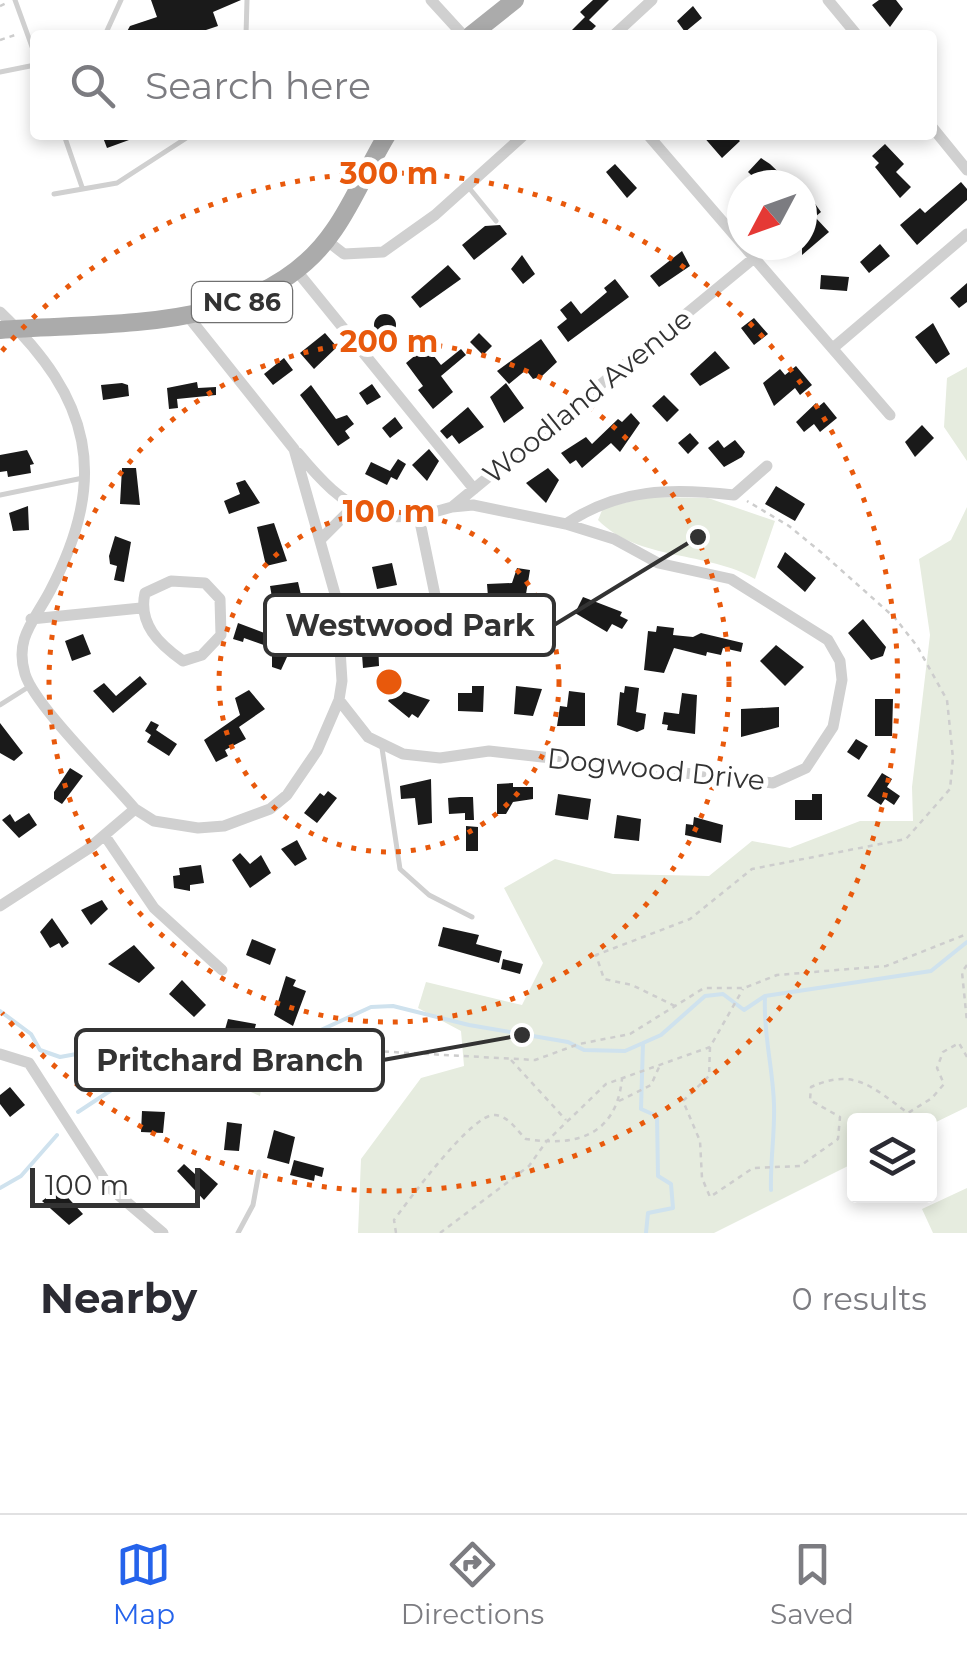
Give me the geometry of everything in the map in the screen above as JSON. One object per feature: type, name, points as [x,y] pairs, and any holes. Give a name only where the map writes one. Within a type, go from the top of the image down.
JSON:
[{"type":"main road","points":[[476,30],[515,0]]},
{"type":"main road","name":"NC 86","points":[[8,329],[187,316],[246,300],[296,270],[326,240],[384,140]]},
{"type":"street","points":[[431,0],[458,30]]},
{"type":"street","points":[[619,30],[652,0]]},
{"type":"street","points":[[828,0],[852,30]]},
{"type":"street","points":[[937,133],[967,170]]},
{"type":"street","points":[[326,240],[344,254],[383,252],[468,187],[519,140]]},
{"type":"street","points":[[652,140],[727,227]]},
{"type":"street","points":[[833,348],[967,234]]},
{"type":"street","name":"Woodland Avenue","points":[[187,316],[325,486],[353,507],[382,516],[419,517],[452,506],[752,260]]},
{"type":"street","points":[[756,260],[890,414]]},
{"type":"street","points":[[296,270],[474,488]]},
{"type":"street","points":[[0,312],[8,329],[57,374],[77,414],[83,478],[74,537],[60,572],[31,619],[21,656],[30,686],[135,810],[154,821],[198,828],[224,826],[261,814],[287,795],[300,778],[340,700],[341,627],[294,449]]},
{"type":"street","points":[[566,524],[599,504],[625,496],[675,490],[734,495],[766,466]]},
{"type":"street","name":"Dogwood Drive","points":[[340,700],[368,737],[424,758],[488,751],[757,783],[792,778],[817,758],[838,710],[842,680],[840,662],[828,640],[731,579],[658,563],[614,539],[566,524],[474,505],[452,506]]},
{"type":"street","points":[[320,539],[353,507]]},
{"type":"street","points":[[419,517],[442,629]]},
{"type":"street","points":[[171,581],[204,583],[220,600],[221,636],[202,655],[183,661],[160,645],[142,608],[145,592],[171,581]]},
{"type":"street","points":[[31,619],[142,608]]},
{"type":"street","points":[[0,906],[105,836],[135,810]]},
{"type":"street","points":[[105,836],[154,908],[222,970]]},
{"type":"street","points":[[0,1054],[29,1064],[109,1187],[163,1233]]},
{"type":"lane","points":[[16,0],[30,41]]},
{"type":"lane","points":[[107,30],[121,0]]},
{"type":"lane","points":[[246,30],[247,0]]},
{"type":"lane","points":[[0,72],[30,66]]},
{"type":"lane","points":[[66,140],[82,187]]},
{"type":"lane","points":[[54,194],[118,183],[183,140]]},
{"type":"lane","points":[[468,187],[496,221]]},
{"type":"lane","points":[[0,494],[83,478]]},
{"type":"lane","points":[[0,704],[30,686]]},
{"type":"lane","points":[[382,744],[383,781],[400,870],[429,896],[472,918]]},
{"type":"lane","points":[[238,1233],[254,1205],[258,1172]]},
{"type":"path","points":[[0,40],[15,34]]},
{"type":"path","points":[[374,1051],[535,1060],[578,1044],[630,1034],[704,988],[744,988],[776,975],[886,966],[967,934]]},
{"type":"path","points":[[967,965],[962,972],[967,1022]]},
{"type":"path","points":[[744,988],[710,1047],[709,1076],[683,1101],[700,1141],[702,1178],[710,1196],[753,1168],[800,1166],[838,1139],[840,1117],[810,1100],[811,1087],[825,1081],[860,1079],[908,1113],[932,1098],[944,1084],[937,1068],[943,1052],[958,1042],[967,1056]]},
{"type":"path","points":[[440,1233],[529,1166],[546,1142],[606,1084],[710,1047]]},
{"type":"path","points":[[509,1058],[567,1121]]},
{"type":"path","points":[[618,1102],[650,1085],[660,1065]]},
{"type":"path","points":[[396,1233],[394,1220],[416,1188],[432,1168],[444,1161],[452,1145],[488,1116],[499,1116],[514,1124],[526,1138],[567,1143],[598,1130],[618,1102],[622,1078]]},
{"type":"shaded area","points":[[967,367],[967,461],[944,427],[947,378]]},
{"type":"shaded area","points":[[649,497],[708,498],[775,521],[755,579],[716,564],[633,543],[598,520],[603,508]]},
{"type":"shaded area","points":[[967,507],[967,1107],[937,1122],[937,1113],[847,1113],[847,1166],[714,1233],[358,1233],[361,1159],[421,1078],[464,1066],[461,1031],[418,1008],[426,982],[522,1005],[543,963],[504,888],[555,859],[613,874],[709,876],[752,841],[790,848],[860,821],[913,821],[912,787],[930,635],[919,559],[951,540]]},
{"type":"shaded area","points":[[234,1067],[263,1080],[260,1096],[230,1083]]},
{"type":"shaded area","points":[[967,1188],[967,1233],[933,1233],[922,1209]]},
{"type":"building","points":[[151,0],[241,0],[213,12],[218,26],[206,30],[128,30],[157,17]]},
{"type":"building","points":[[593,0],[609,0],[589,20],[596,26],[592,30],[572,30],[585,17],[580,12]]},
{"type":"building","points":[[879,0],[896,0],[903,9],[890,27],[872,5]]},
{"type":"building","points":[[693,6],[702,18],[687,30],[677,21]]},
{"type":"building","points":[[104,140],[129,140],[107,148]]},
{"type":"building","points":[[706,140],[740,141],[722,158]]},
{"type":"building","points":[[885,144],[904,164],[896,172],[911,187],[900,198],[875,167],[879,163],[872,156]]},
{"type":"building","points":[[761,158],[776,170],[750,170]]},
{"type":"building","points":[[615,164],[637,188],[627,198],[606,172]]},
{"type":"building","points":[[961,182],[967,189],[967,200],[917,245],[900,225],[920,208],[925,213]]},
{"type":"building","points":[[817,219],[829,232],[817,242]]},
{"type":"building","points":[[500,225],[507,234],[474,260],[462,245],[485,226]]},
{"type":"building","points":[[880,244],[890,256],[869,273],[860,262]]},
{"type":"building","points":[[682,251],[690,266],[659,287],[650,276]]},
{"type":"building","points":[[522,255],[535,274],[523,284],[511,269]]},
{"type":"building","points":[[448,265],[461,279],[420,308],[411,297]]},
{"type":"building","points":[[821,275],[849,277],[847,291],[820,289]]},
{"type":"building","points":[[615,279],[629,297],[568,342],[557,327],[567,319],[560,310],[571,301],[581,314],[607,292],[604,288]]},
{"type":"building","points":[[967,283],[967,302],[959,308],[950,298]]},
{"type":"building","points":[[385,314],[393,317],[393,333],[385,336],[377,333],[374,325],[377,317]]},
{"type":"building","points":[[754,318],[768,334],[754,345],[741,328]]},
{"type":"building","points":[[933,323],[950,354],[936,364],[915,337]]},
{"type":"building","points":[[325,333],[337,347],[314,369],[300,353]]},
{"type":"building","points":[[416,333],[441,365],[461,349],[466,355],[441,376],[453,392],[433,409],[418,390],[423,386],[406,363],[418,353],[408,340]]},
{"type":"building","points":[[479,333],[492,346],[483,355],[470,342]]},
{"type":"building","points":[[541,339],[557,362],[542,376],[533,379],[526,370],[509,384],[497,371]]},
{"type":"building","points":[[715,351],[730,368],[700,386],[690,374]]},
{"type":"building","points":[[284,358],[293,370],[273,385],[264,374]]},
{"type":"building","points":[[796,366],[812,385],[800,395],[795,388],[774,406],[763,383],[780,369],[785,375]]},
{"type":"building","points":[[197,382],[198,388],[216,387],[216,395],[177,399],[178,408],[169,409],[167,388]]},
{"type":"building","points":[[506,383],[524,408],[504,423],[490,397]]},
{"type":"building","points":[[372,384],[381,397],[367,405],[359,393]]},
{"type":"building","points":[[101,385],[128,385],[129,396],[103,400]]},
{"type":"building","points":[[311,385],[336,419],[347,415],[354,424],[345,431],[350,438],[338,446],[300,395]]},
{"type":"building","points":[[664,395],[679,410],[667,422],[652,406]]},
{"type":"building","points":[[824,402],[837,418],[820,432],[814,424],[804,432],[796,422],[816,403],[818,407]]},
{"type":"building","points":[[468,407],[484,427],[459,444],[452,435],[447,439],[440,431]]},
{"type":"building","points":[[631,413],[640,423],[620,452],[611,443],[582,468],[576,460],[570,464],[561,453],[586,437],[592,444],[618,419],[622,422]]},
{"type":"building","points":[[395,417],[403,428],[390,438],[382,428]]},
{"type":"building","points":[[922,425],[934,438],[915,457],[905,442]]},
{"type":"building","points":[[690,433],[699,443],[688,454],[678,443]]},
{"type":"building","points":[[718,440],[724,448],[735,440],[745,452],[724,467],[708,448]]},
{"type":"building","points":[[429,449],[439,461],[427,481],[412,465]]},
{"type":"building","points":[[27,450],[34,464],[30,465],[31,473],[8,477],[7,471],[0,472],[0,455]]},
{"type":"building","points":[[398,459],[406,464],[397,480],[391,477],[387,485],[365,474],[371,462],[390,471]]},
{"type":"building","points":[[122,468],[136,468],[140,505],[120,504]]},
{"type":"building","points":[[548,468],[559,480],[546,503],[526,483]]},
{"type":"building","points":[[245,480],[260,503],[229,514],[224,501],[240,494],[236,483]]},
{"type":"building","points":[[776,486],[805,504],[795,521],[765,504]]},
{"type":"building","points":[[28,506],[29,530],[13,531],[9,513]]},
{"type":"building","points":[[274,523],[287,561],[266,566],[257,527]]},
{"type":"building","points":[[115,536],[131,542],[124,582],[114,580],[117,566],[110,564]]},
{"type":"building","points":[[785,552],[816,578],[805,592],[777,567]]},
{"type":"building","points":[[392,563],[397,585],[377,589],[372,567]]},
{"type":"building","points":[[517,568],[530,570],[525,600],[532,602],[528,613],[516,612],[510,625],[497,620],[503,596],[488,597],[487,584],[512,583]]},
{"type":"building","points":[[298,582],[306,616],[283,619],[281,602],[273,603],[270,586]]},
{"type":"building","points":[[583,597],[622,612],[620,616],[628,620],[622,629],[612,624],[607,632],[575,613]]},
{"type":"building","points":[[863,619],[886,647],[883,656],[871,660],[848,633]]},
{"type":"building","points":[[238,623],[293,644],[281,670],[272,667],[272,648],[244,638],[243,642],[233,639]]},
{"type":"building","points":[[657,626],[674,628],[673,635],[693,637],[701,633],[743,643],[741,652],[723,648],[721,655],[707,652],[706,656],[674,648],[664,673],[644,670],[648,631],[656,632]]},
{"type":"building","points":[[83,634],[91,654],[72,661],[65,641]]},
{"type":"building","points":[[378,640],[379,666],[363,668],[361,641]]},
{"type":"building","points":[[776,645],[804,667],[785,686],[760,661]]},
{"type":"building","points":[[140,676],[147,684],[113,713],[93,691],[104,683],[116,696]]},
{"type":"building","points":[[472,686],[484,686],[483,712],[458,711],[458,693],[472,693]]},
{"type":"building","points":[[516,686],[542,689],[533,716],[514,714]]},
{"type":"building","points":[[625,686],[639,688],[636,712],[646,714],[644,729],[637,732],[617,725],[620,692],[624,693]]},
{"type":"building","points":[[396,689],[430,700],[418,718],[412,714],[409,718],[388,701]]},
{"type":"building","points":[[249,690],[265,709],[239,727],[246,739],[225,750],[228,756],[216,762],[204,740],[240,715],[235,698]]},
{"type":"building","points":[[569,691],[585,693],[585,726],[557,726],[560,706],[567,707]]},
{"type":"building","points":[[682,693],[697,695],[695,734],[667,730],[668,725],[662,724],[664,712],[679,714]]},
{"type":"building","points":[[875,699],[893,699],[892,736],[875,736]]},
{"type":"building","points":[[779,707],[779,727],[741,737],[741,709]]},
{"type":"building","points":[[151,721],[159,725],[156,730],[177,744],[169,756],[147,742],[151,735],[145,731]]},
{"type":"building","points":[[0,723],[23,753],[14,761],[0,753]]},
{"type":"building","points":[[856,739],[868,746],[859,760],[847,752]]},
{"type":"building","points":[[70,768],[83,776],[62,804],[54,799],[54,792]]},
{"type":"building","points":[[882,773],[892,779],[887,787],[900,796],[894,805],[885,799],[881,805],[867,796]]},
{"type":"building","points":[[431,779],[432,823],[418,825],[415,798],[401,799],[400,786]]},
{"type":"building","points":[[513,783],[513,787],[533,787],[533,799],[513,802],[506,814],[497,814],[497,784]]},
{"type":"building","points":[[328,791],[337,798],[317,823],[304,813],[320,793],[324,796]]},
{"type":"building","points":[[558,794],[591,799],[588,820],[555,815]]},
{"type":"building","points":[[812,794],[822,794],[822,820],[795,820],[795,800],[812,800]]},
{"type":"building","points":[[473,797],[474,820],[465,820],[465,813],[449,814],[448,798]]},
{"type":"building","points":[[29,813],[37,825],[19,838],[2,820],[10,814],[15,822]]},
{"type":"building","points":[[617,815],[641,819],[639,841],[614,838]]},
{"type":"building","points":[[694,817],[723,825],[721,843],[685,835],[686,824],[693,825]]},
{"type":"building","points":[[466,826],[478,827],[478,851],[466,851]]},
{"type":"building","points":[[297,840],[307,859],[295,866],[281,849]]},
{"type":"building","points":[[240,853],[250,864],[261,855],[271,873],[250,888],[232,860]]},
{"type":"building","points":[[201,865],[204,883],[190,885],[190,891],[174,888],[173,876],[180,875],[179,868]]},
{"type":"building","points":[[102,900],[108,909],[91,925],[81,910]]},
{"type":"building","points":[[52,918],[69,943],[62,948],[59,943],[50,948],[40,932]]},
{"type":"building","points":[[443,927],[479,935],[476,944],[502,951],[499,963],[438,946]]},
{"type":"building","points":[[252,939],[276,949],[270,965],[246,955]]},
{"type":"building","points":[[134,945],[155,968],[139,983],[108,964]]},
{"type":"building","points":[[503,959],[523,964],[520,974],[501,969]]},
{"type":"building","points":[[286,976],[296,980],[293,986],[306,991],[293,1026],[274,1015]]},
{"type":"building","points":[[182,980],[206,1005],[194,1017],[169,994]]},
{"type":"building","points":[[228,1019],[256,1024],[252,1039],[224,1033]]},
{"type":"building","points":[[10,1087],[25,1105],[10,1117],[0,1104],[0,1095]]},
{"type":"building","points":[[142,1111],[165,1112],[163,1133],[141,1132]]},
{"type":"building","points":[[227,1122],[242,1124],[239,1151],[224,1150]]},
{"type":"building","points":[[274,1130],[295,1137],[289,1164],[267,1158]]},
{"type":"building","points":[[294,1160],[324,1168],[322,1177],[315,1175],[314,1181],[290,1175]]},
{"type":"building","points":[[184,1164],[195,1174],[200,1168],[218,1184],[204,1200],[177,1171]]},
{"type":"building","points":[[59,1188],[83,1214],[69,1225],[42,1201]]},
{"type":"waterway","points":[[78,1112],[113,1089],[273,1052],[371,1007],[393,1006],[469,1025],[568,1042],[584,1050],[625,1051],[661,1035],[705,996],[723,994],[744,1010],[765,996],[931,971],[967,942]]},
{"type":"waterway","points":[[765,997],[774,1105],[771,1190]]},
{"type":"waterway","points":[[0,1011],[31,1034],[40,1050],[60,1057],[82,1053],[113,1089]]},
{"type":"waterway","points":[[643,1043],[641,1109],[657,1116],[658,1176],[671,1184],[673,1208],[648,1213],[646,1233]]},
{"type":"waterway","points":[[0,1188],[21,1176],[57,1135]]},
{"type":"place","name":"Westwood Park","points":[[698,537]]},
{"type":"place","name":"Pritchard Branch","points":[[522,1035]]}]
